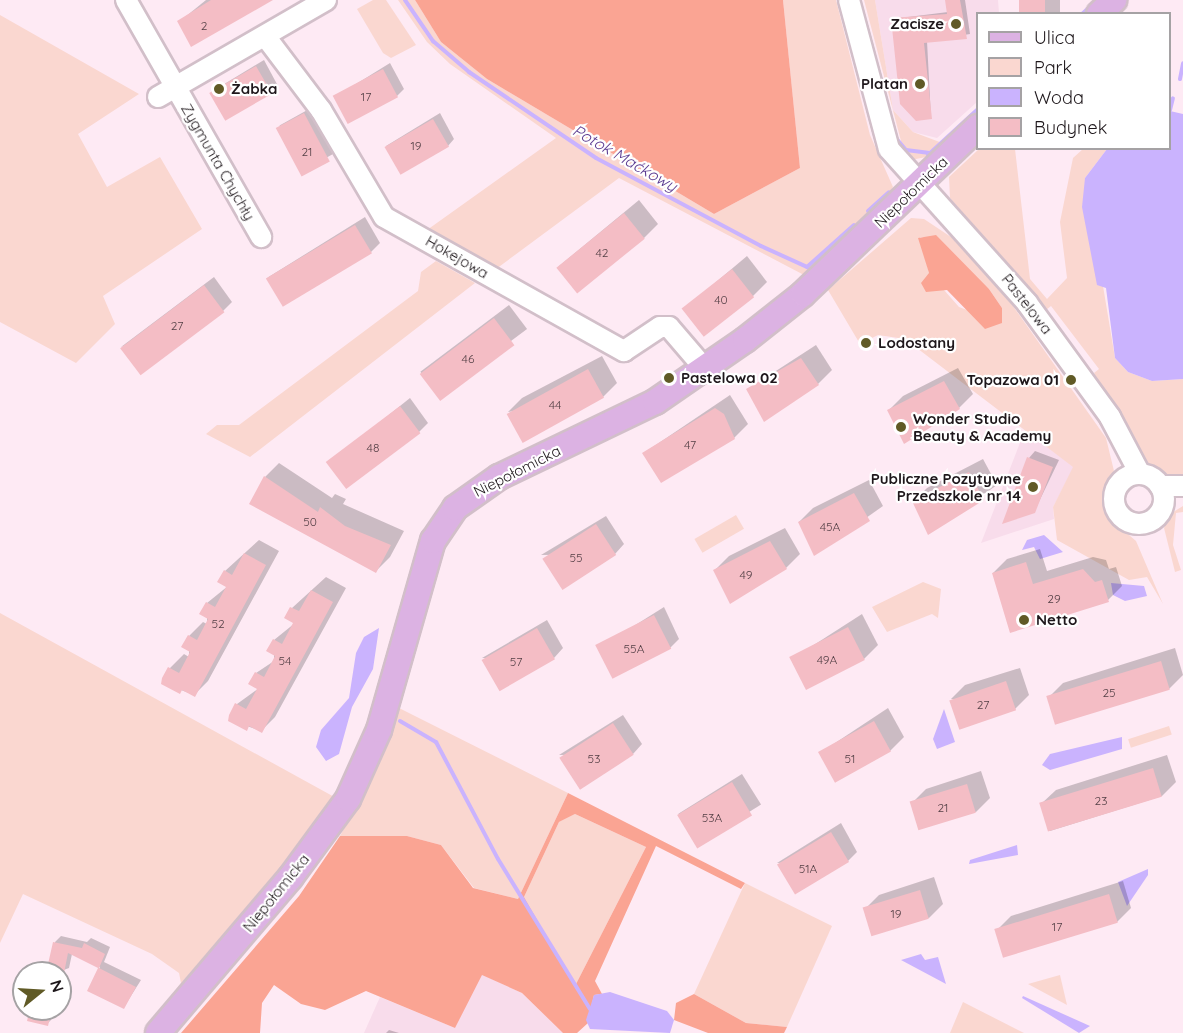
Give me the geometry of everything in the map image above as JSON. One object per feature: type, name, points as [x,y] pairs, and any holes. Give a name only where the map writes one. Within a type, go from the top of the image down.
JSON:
[{"type":"main road","points":[[1101,12],[1114,0]]},
{"type":"main road","name":"Niepołomicka","points":[[158,1033],[290,878],[348,799],[379,730],[422,574],[443,523],[482,486],[632,416],[705,369],[790,305],[919,186],[976,129]]},
{"type":"street","name":"Zygmunta Chychły","points":[[126,0],[166,92],[261,237]]},
{"type":"street","points":[[166,92],[326,0]]},
{"type":"street","name":"Pastelowa","points":[[849,0],[881,130],[919,186],[1004,274],[1080,372],[1118,435],[1132,477]]},
{"type":"street","name":"Hokejowa","points":[[266,36],[321,110],[384,217],[624,351],[660,327],[669,327],[705,369]]},
{"type":"street","points":[[1183,486],[1162,495],[1154,520],[1128,522],[1114,503],[1132,477],[1162,495],[1183,492]]},
{"type":"shaded area","points":[[415,0],[783,0],[800,168],[714,214],[487,79],[441,42]]},
{"type":"shaded area","points":[[875,0],[998,0],[999,12],[976,12],[976,103],[937,138],[913,132],[893,110]]},
{"type":"shaded area","points":[[936,235],[989,289],[1002,308],[1002,323],[985,329],[947,290],[926,292],[921,283],[929,273],[918,238]]},
{"type":"shaded area","name":"Publiczne Pozytywne Przedszkole nr 14","points":[[1025,430],[1074,467],[1053,507],[1054,519],[981,543]]},
{"type":"shaded area","points":[[568,793],[745,883],[741,889],[656,846],[595,981],[602,994],[594,995],[588,1023],[577,1033],[563,1033],[522,993],[482,975],[455,1028],[366,991],[325,1010],[301,1004],[274,985],[262,1003],[260,1033],[181,1033],[299,896],[340,836],[407,836],[441,845],[473,888],[518,899]],"holes":[[[575,814],[646,847],[575,986],[524,897],[559,822]]]},
{"type":"shaded area","points":[[481,974],[522,993],[563,1033],[364,1033],[380,997],[455,1028]]},
{"type":"shaded area","points":[[694,994],[746,1023],[787,1027],[784,1033],[708,1033],[674,1020],[676,1003]]},
{"type":"green space","points":[[373,0],[386,0],[416,45],[391,58],[383,53],[357,9]]},
{"type":"green space","points":[[398,0],[415,0],[441,42],[487,79],[714,214],[800,168],[783,0],[836,0],[870,135],[893,187],[883,203],[804,275],[619,178],[496,269],[427,230],[556,138],[450,64],[427,42]]},
{"type":"green space","points":[[864,0],[875,0],[893,110],[913,132],[945,144],[931,156],[911,160],[897,145],[901,141]]},
{"type":"green space","points":[[0,15],[139,94],[78,134],[107,187],[160,157],[202,229],[103,296],[115,324],[76,363],[0,322]]},
{"type":"green space","points":[[978,150],[1015,150],[1030,279],[1047,299],[1067,278],[1060,222],[1073,158],[1082,150],[1106,150],[1085,178],[1115,358],[1128,372],[1152,381],[1183,379],[1183,475],[1162,476],[1143,462],[1094,373],[1099,369],[1051,306],[1046,310],[950,198],[949,177]]},
{"type":"green space","points":[[911,218],[924,219],[951,237],[996,282],[1106,438],[1114,471],[1105,495],[1108,517],[1136,541],[1163,604],[1147,577],[1129,580],[1057,540],[1053,507],[1073,467],[905,339],[878,335],[860,344],[828,290]],"holes":[[[920,237],[931,237],[989,289],[1002,308],[1002,323],[959,307],[929,273]]]},
{"type":"green space","points":[[436,261],[475,283],[250,457],[206,434],[217,425],[239,425],[418,291],[421,272]]},
{"type":"green space","points":[[1183,506],[1183,512],[1176,513],[1173,545],[1181,570],[1175,572],[1164,528],[1170,514]]},
{"type":"green space","points":[[736,515],[744,529],[702,553],[694,539]]},
{"type":"green space","points":[[923,582],[941,589],[938,618],[932,614],[887,632],[872,607]]},
{"type":"green space","points":[[0,613],[338,799],[142,1033],[181,983],[179,973],[152,954],[23,894],[0,943]]},
{"type":"green space","points":[[399,708],[568,793],[518,899],[474,888],[441,845],[407,836],[340,836],[380,760]]},
{"type":"green space","points":[[1169,726],[1172,735],[1131,748],[1128,739]]},
{"type":"green space","points":[[575,814],[646,847],[575,986],[524,897],[559,822]]},
{"type":"green space","points":[[745,883],[832,926],[787,1027],[746,1023],[694,994]]},
{"type":"green space","points":[[1060,975],[1067,1005],[1028,984]]},
{"type":"green space","points":[[963,1002],[1024,1033],[950,1033]]},
{"type":"water","points":[[1171,111],[1183,114],[1183,379],[1152,381],[1128,372],[1115,358],[1106,288],[1097,285],[1082,207],[1085,178],[1106,150],[1171,150]]},
{"type":"water","points":[[1044,535],[1063,552],[1040,559],[1034,547],[1022,550],[1027,540]]},
{"type":"water","points":[[1111,583],[1144,586],[1147,596],[1125,601],[1113,595]]},
{"type":"water","points":[[379,628],[373,669],[352,707],[339,754],[326,761],[316,747],[321,730],[349,698],[356,653],[364,637]]},
{"type":"water","points":[[944,709],[955,742],[937,749],[933,739]]},
{"type":"water","points":[[1122,737],[1122,749],[1050,770],[1042,765],[1050,754]]},
{"type":"water","points":[[1017,845],[1018,855],[969,864],[970,860]]},
{"type":"water","points":[[1148,869],[1148,875],[1127,906],[1118,882]]},
{"type":"water","points":[[921,954],[925,960],[938,957],[946,984],[901,960]]},
{"type":"water","points":[[610,992],[667,1011],[674,1020],[670,1033],[590,1029],[586,1020],[594,995]]},
{"type":"water","points":[[1023,996],[1090,1026],[1079,1033],[1022,998]]},
{"type":"building","points":[[211,0],[273,0],[191,47],[177,21]]},
{"type":"building","points":[[945,0],[960,0],[967,39],[924,43],[932,119],[916,121],[900,104],[891,18],[947,14]]},
{"type":"building","points":[[1019,0],[1045,0],[1045,12],[1019,12]]},
{"type":"building","points":[[256,66],[272,94],[225,121],[209,93]]},
{"type":"building","points":[[383,69],[398,97],[348,124],[333,96]]},
{"type":"building","points":[[304,113],[330,162],[302,177],[276,128]]},
{"type":"building","points":[[433,119],[449,147],[401,175],[385,147]]},
{"type":"building","points":[[624,213],[645,239],[577,293],[556,268]]},
{"type":"building","points":[[355,225],[372,253],[283,307],[266,279]]},
{"type":"building","points":[[732,269],[754,297],[704,337],[682,308]]},
{"type":"building","points":[[204,285],[224,312],[141,375],[120,348]]},
{"type":"building","points":[[494,318],[514,345],[440,401],[420,374]]},
{"type":"building","points":[[801,358],[819,385],[764,422],[746,389]]},
{"type":"building","points":[[588,369],[604,398],[523,443],[507,414]]},
{"type":"building","points":[[944,381],[960,409],[904,444],[887,410]]},
{"type":"building","points":[[400,406],[420,433],[346,489],[326,462]]},
{"type":"building","points":[[715,408],[724,414],[735,439],[661,483],[642,453]]},
{"type":"building","points":[[1027,457],[1053,467],[1035,513],[1002,524]]},
{"type":"building","points":[[969,472],[984,500],[928,535],[912,501]]},
{"type":"building","points":[[264,476],[318,512],[320,507],[345,526],[391,545],[376,573],[249,504]]},
{"type":"building","points":[[854,493],[870,521],[814,556],[798,522]]},
{"type":"building","points":[[596,524],[616,555],[562,590],[542,559]]},
{"type":"building","points":[[770,541],[787,569],[730,604],[713,570]]},
{"type":"building","points":[[244,553],[266,565],[195,697],[182,690],[180,694],[161,684],[168,667],[179,673],[190,652],[181,647],[188,635],[197,640],[208,619],[199,614],[206,602],[215,607],[226,587],[217,582],[224,570],[232,575]]},
{"type":"building","points":[[1026,562],[1033,584],[1083,569],[1095,582],[1102,580],[1109,602],[1010,633],[992,573]]},
{"type":"building","points":[[311,590],[333,602],[262,733],[249,726],[247,731],[228,721],[235,703],[246,709],[257,689],[248,684],[255,672],[264,677],[275,656],[266,651],[273,639],[282,644],[293,623],[284,618],[290,607],[299,611]]},
{"type":"building","points":[[654,615],[671,649],[612,679],[595,645]]},
{"type":"building","points":[[848,627],[865,660],[806,690],[789,657]]},
{"type":"building","points":[[537,628],[555,659],[500,691],[482,660]]},
{"type":"building","points":[[1161,661],[1170,690],[1055,725],[1046,696]]},
{"type":"building","points":[[1006,681],[1016,710],[959,730],[949,701]]},
{"type":"building","points":[[874,721],[891,752],[835,783],[818,752]]},
{"type":"building","points":[[613,723],[634,755],[580,790],[559,758]]},
{"type":"building","points":[[1153,768],[1162,797],[1048,831],[1039,803]]},
{"type":"building","points":[[732,782],[752,815],[697,848],[677,815]]},
{"type":"building","points":[[967,784],[976,813],[918,830],[910,802]]},
{"type":"building","points":[[831,832],[849,862],[795,894],[777,864]]},
{"type":"building","points":[[920,890],[929,919],[871,936],[863,908]]},
{"type":"building","points":[[1109,894],[1118,923],[1003,958],[994,929]]},
{"type":"building","points":[[53,942],[82,948],[84,943],[105,954],[99,968],[136,987],[124,1009],[87,991],[98,968],[68,953],[66,961],[49,961]]},
{"type":"building","points":[[27,1021],[49,1021],[48,1026]]},
{"type":"waterway","name":"Potok Maćkowy","points":[[405,0],[433,41],[469,72],[596,158],[761,246],[807,267],[854,225]]},
{"type":"waterway","points":[[859,1],[874,57]]},
{"type":"waterway","name":"Potok Maćkowy","points":[[1084,12],[1093,4]]},
{"type":"waterway","name":"Potok Maćkowy","points":[[1180,79],[1183,63]]},
{"type":"waterway","name":"Potok Maćkowy","points":[[1171,106],[1173,98]]},
{"type":"waterway","name":"Potok Maćkowy","points":[[928,155],[976,111]]},
{"type":"waterway","points":[[895,137],[906,150],[930,153]]},
{"type":"waterway","name":"Potok Maćkowy","points":[[868,211],[889,192]]},
{"type":"waterway","points":[[400,721],[436,742],[498,859],[590,1009]]},
{"type":"place","name":"Zacisze","points":[[956,24]]},
{"type":"place","name":"Platan","points":[[920,84]]},
{"type":"place","name":"Żabka","points":[[219,89]]},
{"type":"place","name":"Lodostany","points":[[866,343]]},
{"type":"place","name":"Pastelowa 02","points":[[669,378]]},
{"type":"place","name":"Topazowa 01","points":[[1071,380]]},
{"type":"place","name":"Wonder Studio Beauty & Academy","points":[[901,427]]},
{"type":"place","name":"Publiczne Pozytywne Przedszkole nr 14","points":[[1033,487]]},
{"type":"place","name":"Netto","points":[[1024,620]]}]
